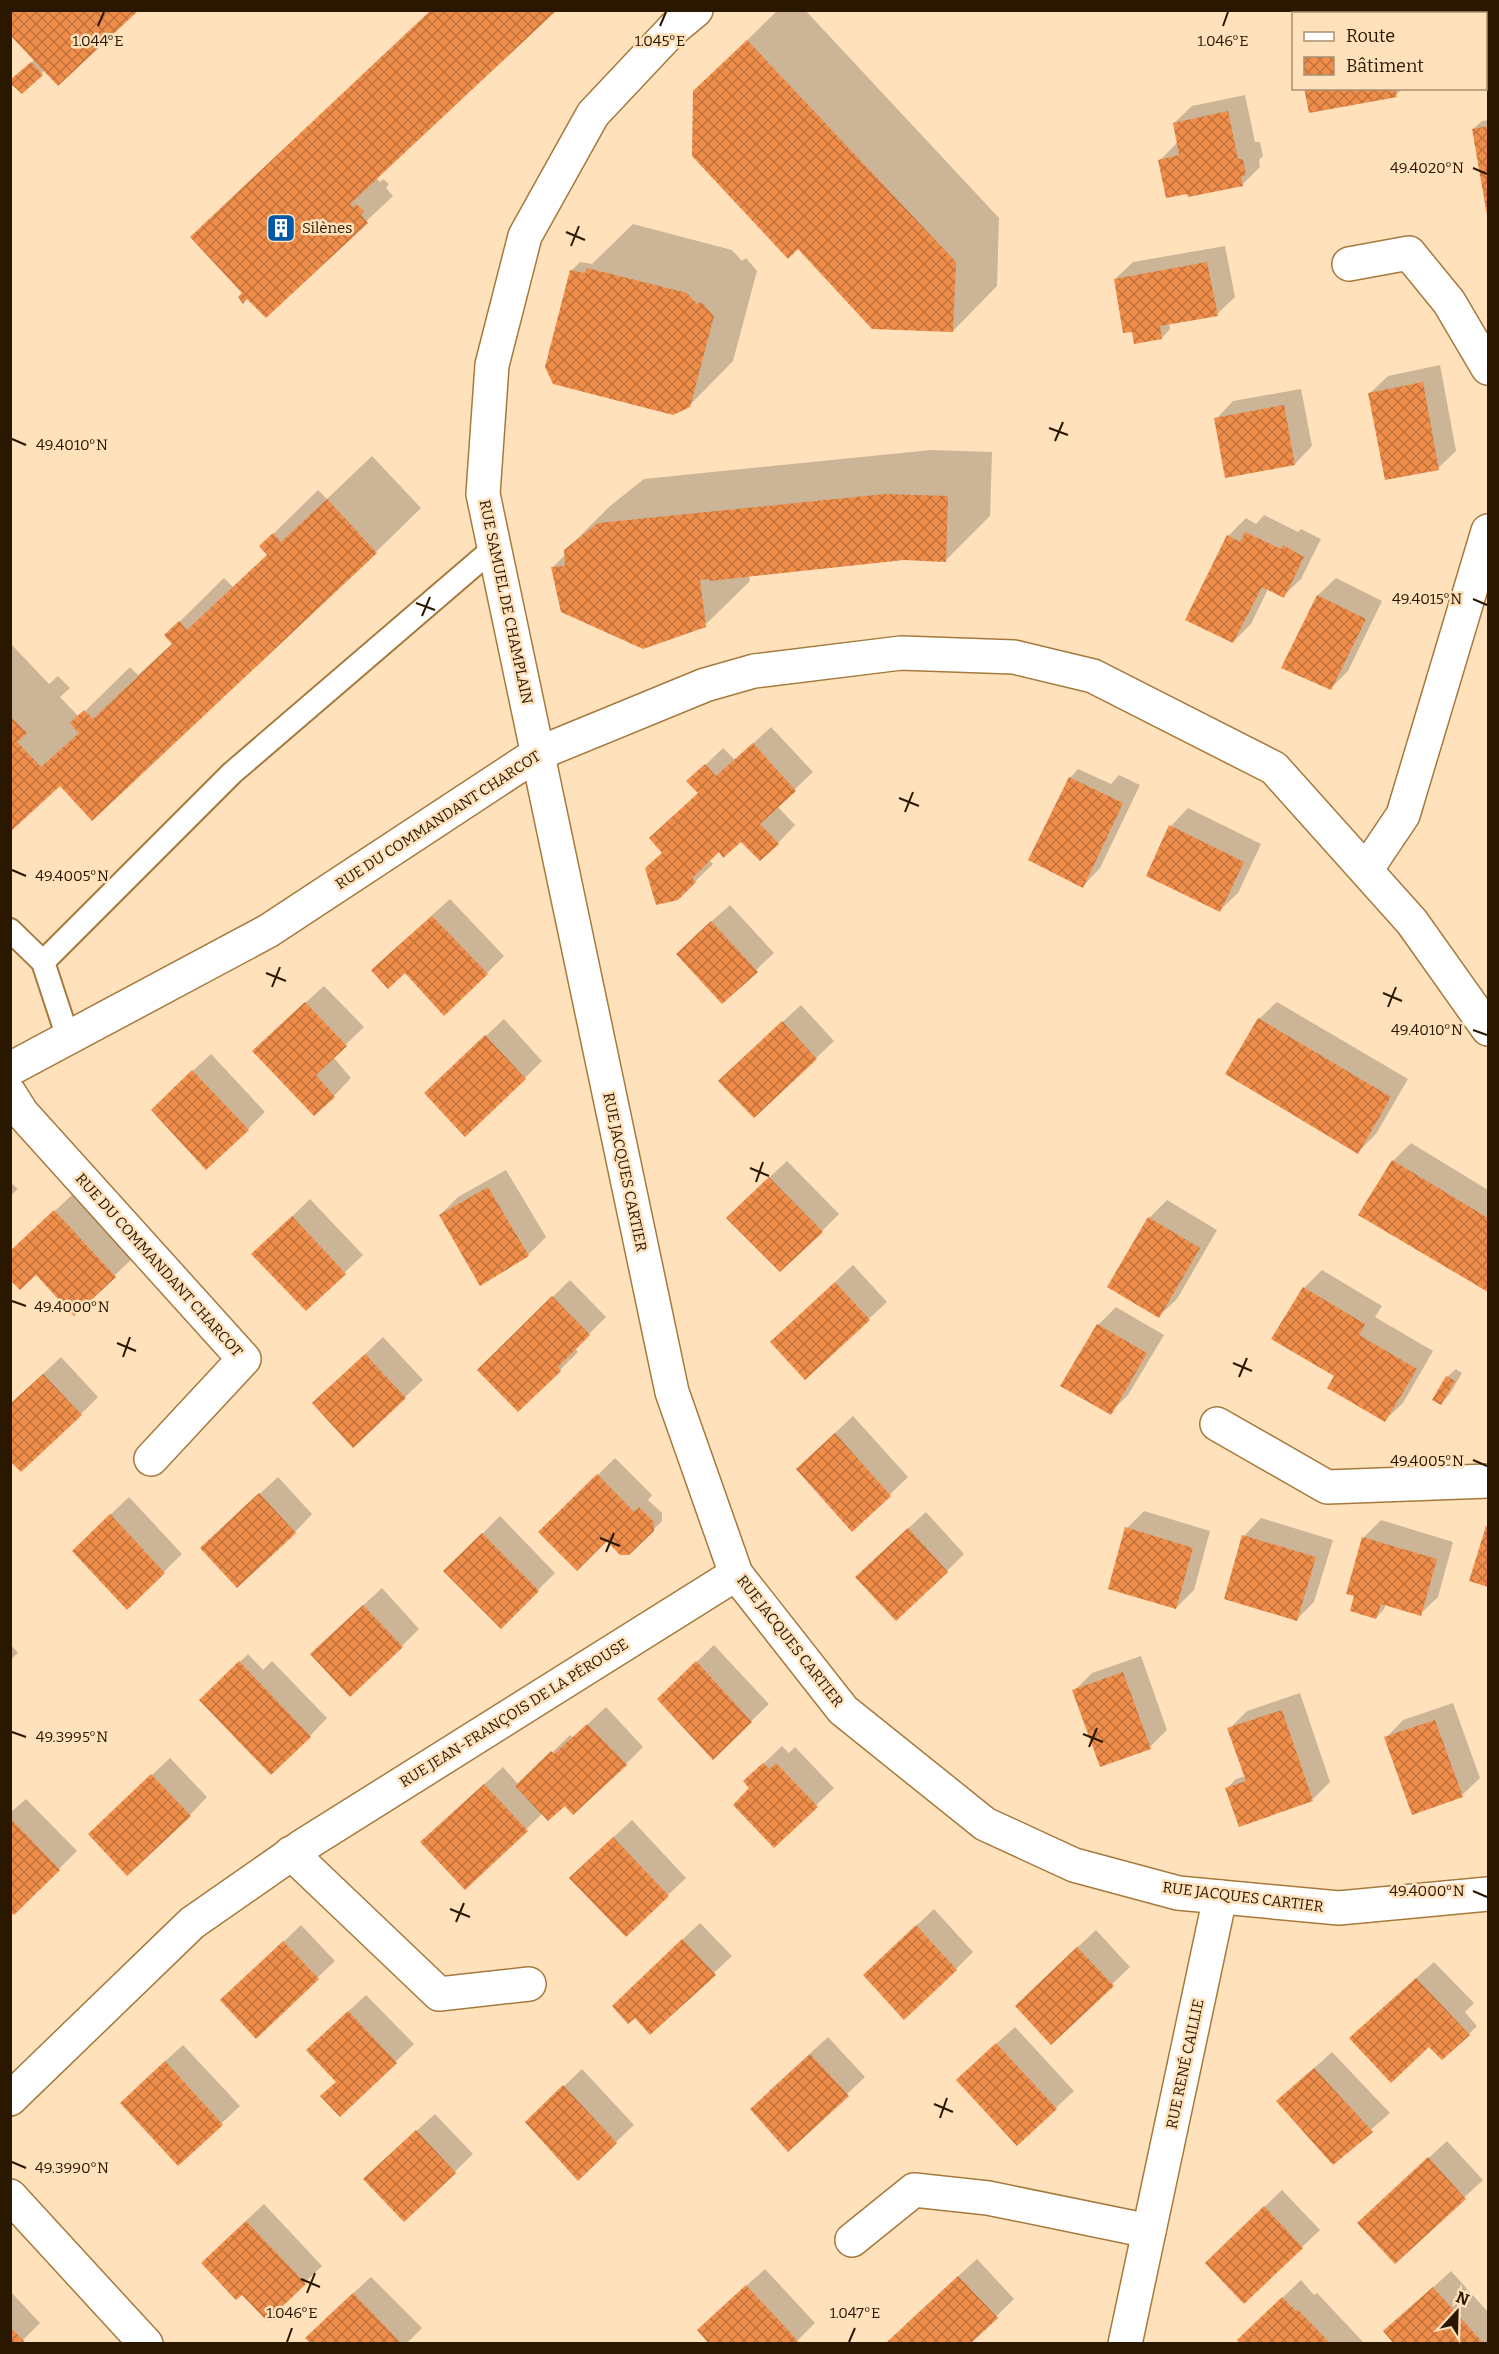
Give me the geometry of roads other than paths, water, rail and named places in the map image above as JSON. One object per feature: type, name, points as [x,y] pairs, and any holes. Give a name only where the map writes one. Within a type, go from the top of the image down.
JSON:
[{"type":"street","name":"RUE SAMUEL DE CHAMPLAIN","points":[[537,754],[483,494],[492,365],[525,236],[593,114],[673,28],[696,10]]},
{"type":"street","points":[[1349,264],[1409,253],[1449,302],[1488,368]]},
{"type":"street","points":[[1366,870],[1403,815],[1488,531]]},
{"type":"street","name":"RUE DU COMMANDANT CHARCOT","points":[[10,1069],[268,931],[537,754],[705,685],[754,671],[901,653],[1014,657],[1093,676],[1274,768],[1412,921],[1488,1029]]},
{"type":"street","name":"RUE JACQUES CARTIER","points":[[537,754],[672,1392],[736,1574],[843,1710],[985,1824],[1074,1865],[1178,1893],[1339,1908],[1488,1894]]},
{"type":"street","name":"RUE DU COMMANDANT CHARCOT","points":[[10,1094],[22,1113],[244,1359],[151,1460]]},
{"type":"street","points":[[1216,1424],[1327,1487],[1488,1481]]},
{"type":"street","name":"RUE JEAN-FRANÇOIS DE LA PÉROUSE","points":[[10,2099],[192,1923],[291,1853],[736,1574]]},
{"type":"street","points":[[291,1853],[439,1994],[529,1984]]},
{"type":"street","name":"RUE RENÉ CAILLIE","points":[[1125,2343],[1220,1897]]},
{"type":"street","points":[[852,2240],[914,2190],[988,2198],[1149,2231]]},
{"type":"street","points":[[10,2196],[136,2339]]},
{"type":"lane","points":[[43,962],[232,773],[494,548]]},
{"type":"lane","points":[[10,930],[43,962],[68,1038]]},
{"type":"place","name":"Silènes","points":[[281,228]]}]
